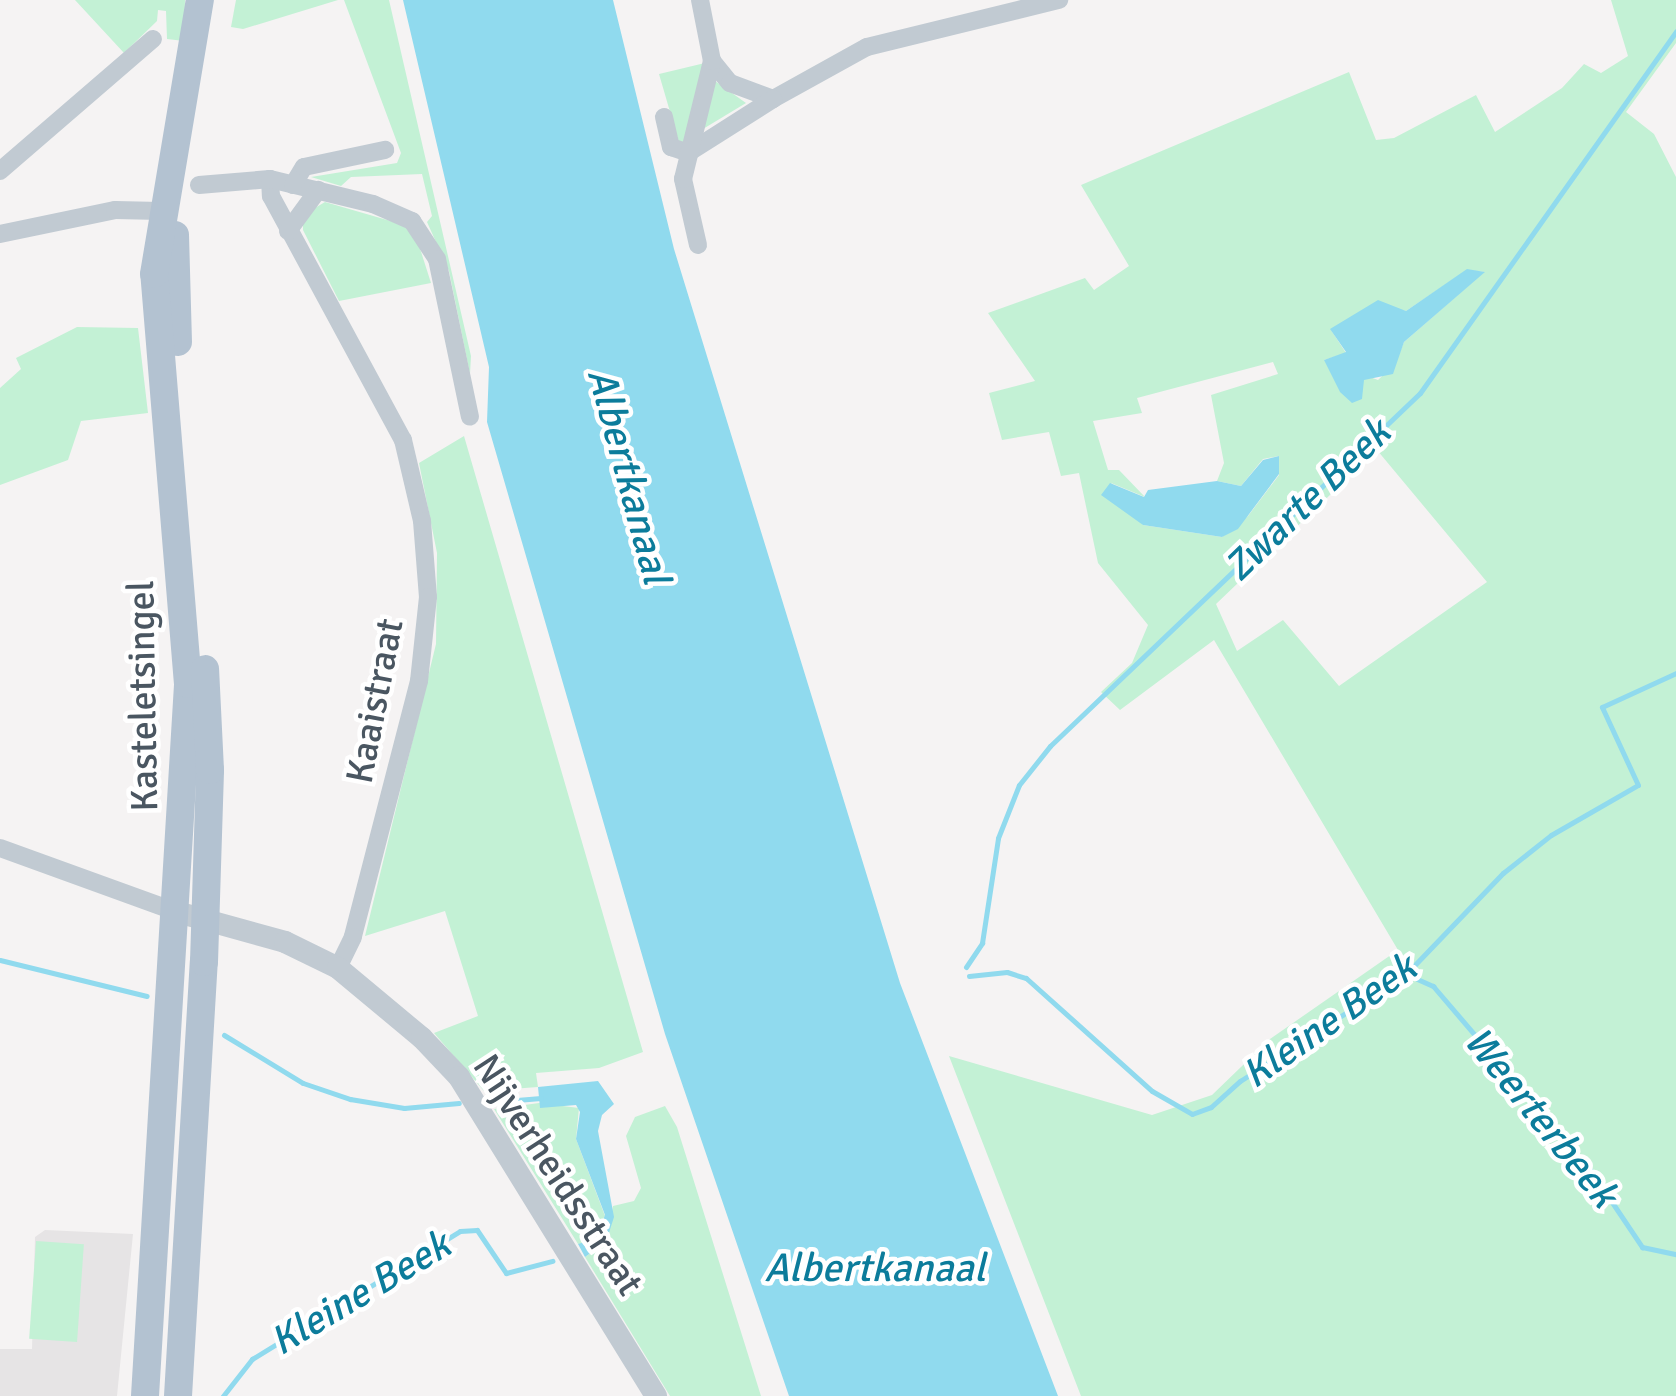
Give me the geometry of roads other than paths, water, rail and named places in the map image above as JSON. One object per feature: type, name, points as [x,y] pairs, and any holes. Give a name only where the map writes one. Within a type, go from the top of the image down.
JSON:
[{"type":"main road","name":"Kasteletsingel","points":[[178,1396],[191,915],[188,684],[154,274],[161,211],[200,0]]},
{"type":"main road","name":"Kasteletsingel","points":[[145,1396],[207,713],[173,268],[220,0]]},
{"type":"street","points":[[698,245],[683,178],[712,61],[700,0]]},
{"type":"street","points":[[688,153],[773,99],[867,48],[1005,6],[1059,0]]},
{"type":"street","points":[[0,171],[153,39]]},
{"type":"street","points":[[712,61],[730,83],[773,99]]},
{"type":"street","points":[[664,117],[671,147],[688,153]]},
{"type":"street","points":[[292,184],[304,167],[385,150]]},
{"type":"street","points":[[199,185],[270,180],[396,210],[430,242],[470,417]]},
{"type":"street","name":"Kaaistraat","points":[[270,180],[270,196],[403,440],[422,522],[428,598],[413,706],[354,936],[338,968]]},
{"type":"street","points":[[288,230],[318,190]]},
{"type":"street","points":[[0,234],[116,210],[161,211]]},
{"type":"street","name":"Nijverheidsstraat","points":[[0,848],[191,915],[285,942],[338,968],[388,1004],[459,1077],[656,1396]]},
{"type":"water","name":"Albertkanaal","points":[[403,0],[613,0],[674,249],[900,983],[1058,1396],[789,1396],[665,1034],[487,422],[489,367]]},
{"type":"water","points":[[1467,269],[1485,272],[1404,342],[1393,374],[1364,380],[1362,399],[1352,403],[1340,392],[1324,360],[1346,352],[1330,329],[1378,300],[1406,311]]},
{"type":"water","points":[[1279,456],[1279,474],[1238,529],[1222,537],[1143,525],[1101,495],[1110,483],[1144,497],[1148,490],[1217,481],[1241,486],[1263,460]]},
{"type":"water","points":[[598,1081],[614,1104],[602,1115],[598,1131],[614,1217],[606,1242],[585,1257],[578,1244],[596,1238],[605,1215],[576,1139],[580,1112],[576,1105],[540,1108],[538,1087]]},
{"type":"waterway","name":"Zwarte Beek","points":[[966,967],[982,943],[998,838],[1019,785],[1050,746],[1420,393],[1676,32]]},
{"type":"waterway","name":"Kleine Beek","points":[[969,976],[1007,972],[1026,978],[1152,1091],[1192,1114],[1211,1107],[1240,1081],[1406,974],[1503,873],[1551,835],[1638,785],[1602,707],[1676,673]]},
{"type":"waterway","name":"Zwarte Beek","points":[[0,960],[147,996]]},
{"type":"waterway","name":"Weerterbeek","points":[[1406,974],[1433,986],[1591,1171],[1642,1247],[1676,1254]]},
{"type":"waterway","name":"Zwarte Beek","points":[[224,1035],[303,1083],[350,1099],[404,1108],[459,1103]]},
{"type":"waterway","name":"Zwarte Beek","points":[[494,1102],[541,1098]]},
{"type":"waterway","name":"Kleine Beek","points":[[223,1396],[252,1359],[460,1231],[477,1230],[506,1273],[552,1261]]}]
